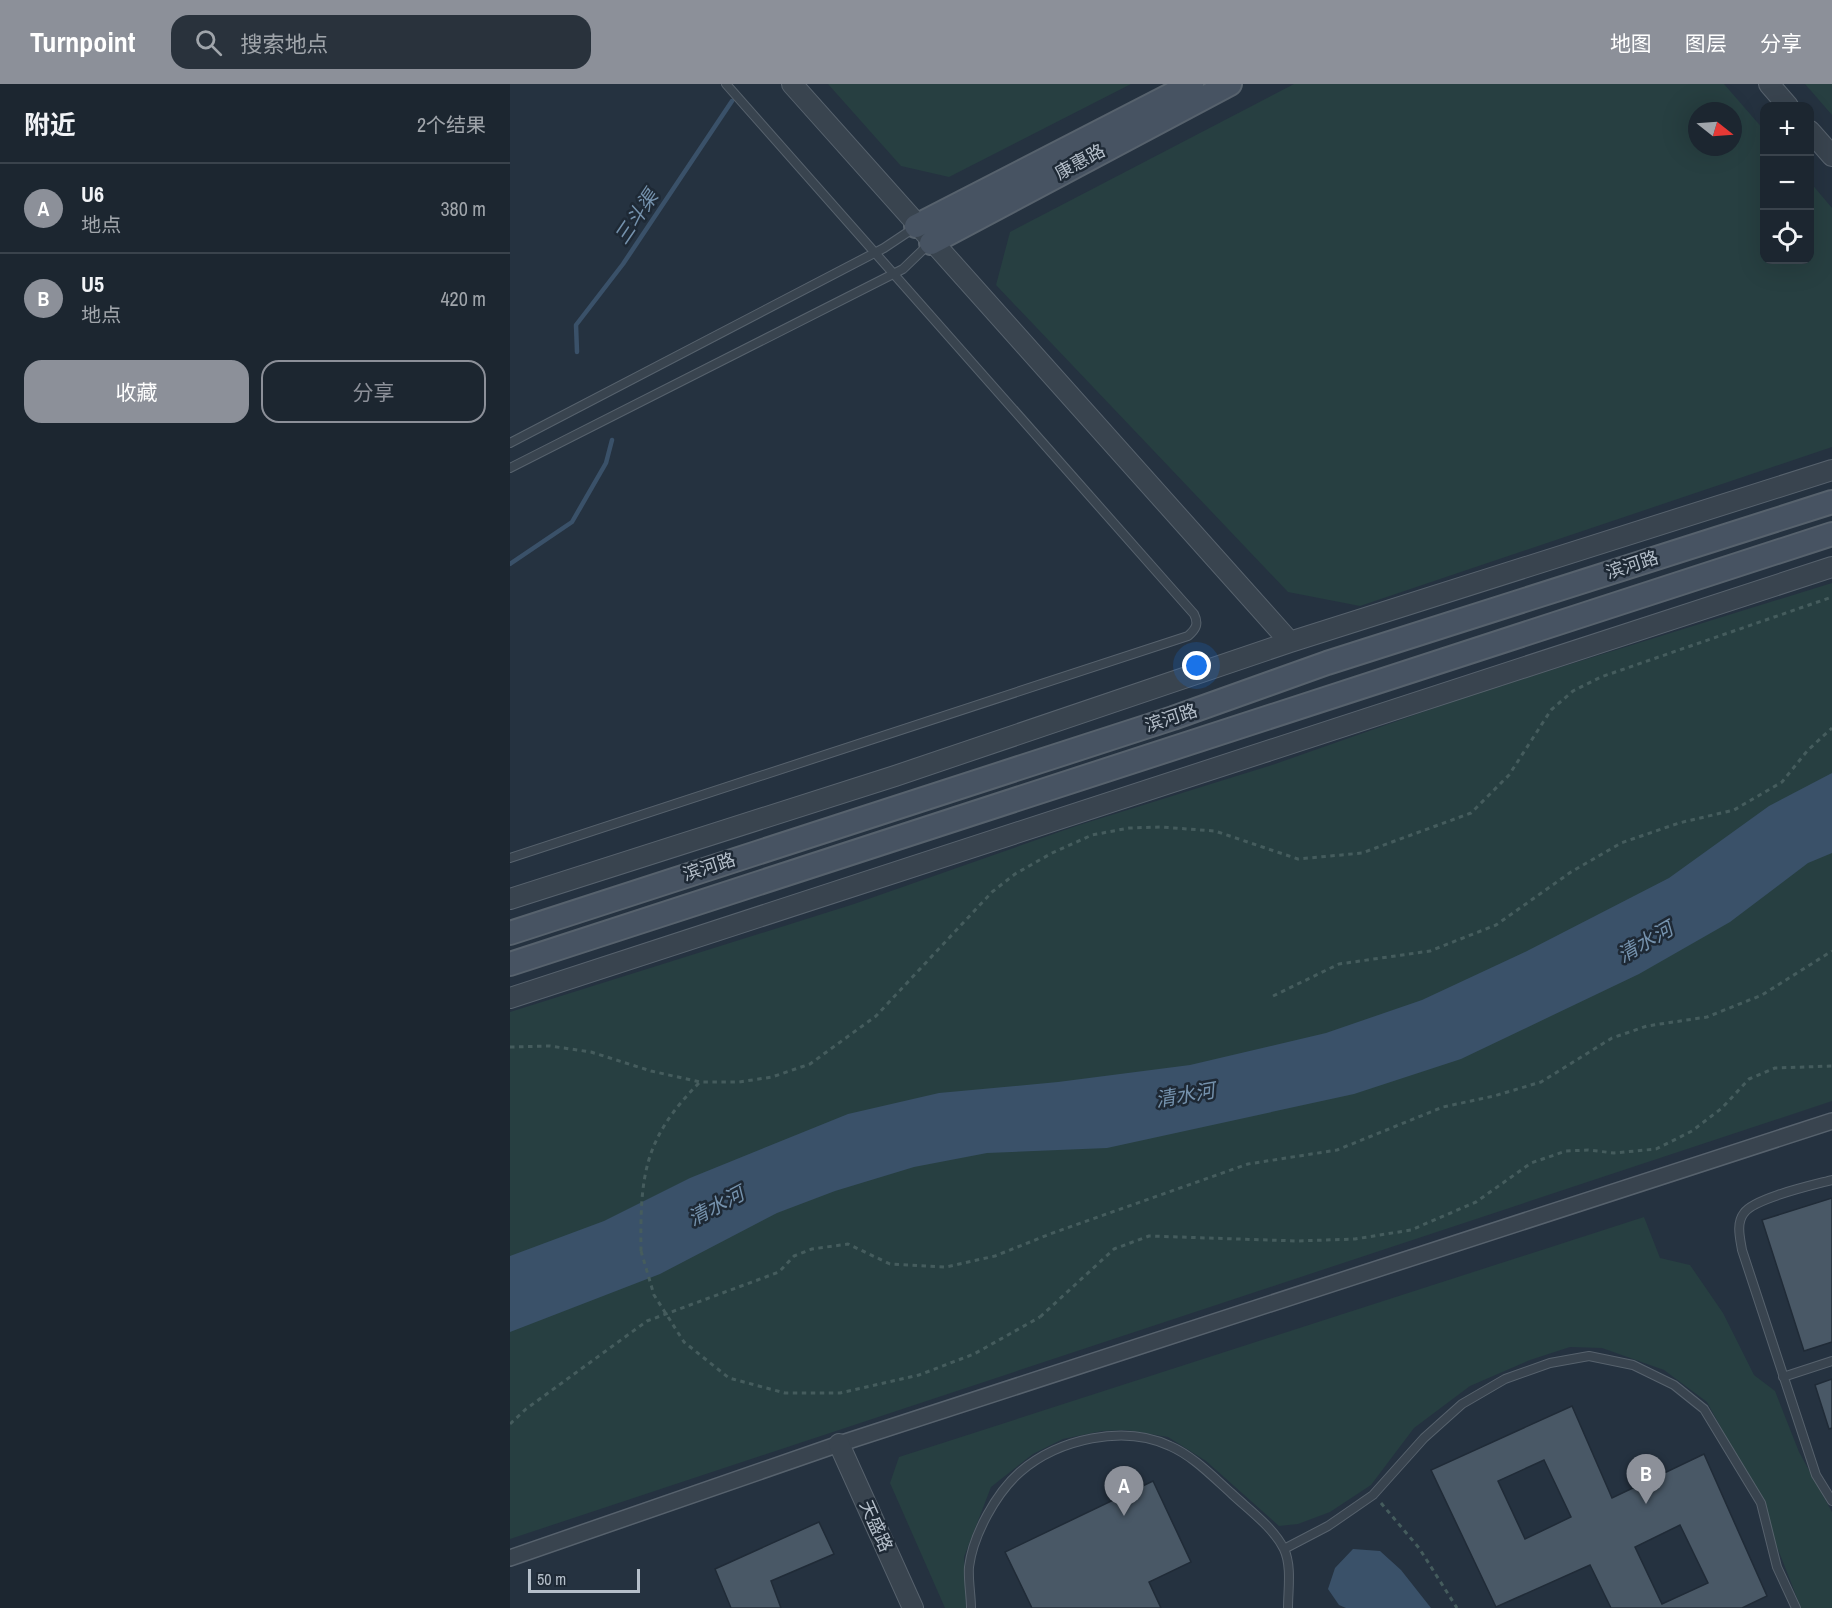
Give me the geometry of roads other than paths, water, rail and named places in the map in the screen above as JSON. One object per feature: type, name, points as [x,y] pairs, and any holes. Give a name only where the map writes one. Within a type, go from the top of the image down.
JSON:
[{"type":"main road","name":"康惠路","points":[[924,234],[1192,84]]},
{"type":"main road","name":"康惠路","points":[[924,234],[1230,84]]},
{"type":"main road","name":"滨河路","points":[[510,933],[1173,718],[1328,663],[1832,502]]},
{"type":"main road","name":"滨河路","points":[[510,964],[1832,534]]},
{"type":"street","points":[[792,84],[1290,642]]},
{"type":"street","points":[[1769,84],[1785,102]]},
{"type":"street","points":[[1814,136],[1832,156]]},
{"type":"street","points":[[510,899],[895,776],[1290,642],[1832,470]]},
{"type":"street","points":[[510,998],[1832,567]]},
{"type":"street","points":[[510,1558],[839,1444],[1832,1121]]},
{"type":"street","name":"天盛路","points":[[839,1444],[914,1608]]},
{"type":"lane","points":[[510,858],[1188,636],[1196,629],[1197,620],[1194,614],[726,84]]},
{"type":"lane","points":[[510,443],[874,253],[924,234]]},
{"type":"lane","points":[[510,468],[903,269],[924,234]]},
{"type":"lane","points":[[1832,1180],[1754,1204],[1743,1213],[1739,1228],[1742,1250],[1816,1475],[1832,1501]]},
{"type":"lane","points":[[1284,1550],[1328,1526],[1373,1495],[1424,1438],[1462,1404],[1505,1379],[1550,1363],[1589,1356],[1633,1365],[1674,1385],[1704,1409],[1761,1503],[1777,1567],[1796,1608]]},
{"type":"lane","points":[[1784,1377],[1832,1361]]},
{"type":"lane","points":[[972,1608],[969,1567],[978,1535],[995,1503],[1019,1473],[1043,1456],[1106,1436],[1143,1438],[1170,1445],[1210,1474],[1266,1525],[1284,1550],[1288,1568],[1288,1608]]},
{"type":"water","name":"清水河","points":[[1832,773],[1832,853],[1808,863],[1730,922],[1639,974],[1461,1059],[1354,1094],[1107,1148],[987,1153],[914,1167],[835,1191],[777,1213],[660,1274],[510,1332],[510,1256],[604,1221],[690,1178],[848,1114],[939,1093],[1058,1082],[1190,1065],[1326,1033],[1422,1000],[1527,951],[1669,878],[1769,806]]},
{"type":"water","points":[[1353,1549],[1380,1551],[1401,1570],[1431,1608],[1346,1608],[1339,1605],[1328,1589],[1335,1568]]},
{"type":"waterway","name":"三斗渠","points":[[577,352],[576,325],[623,264],[732,101]]},
{"type":"waterway","name":"三斗渠","points":[[510,564],[572,522],[606,463],[612,440]]},
{"type":"place","name":"U5","points":[[1646,1504]]},
{"type":"place","name":"U6","points":[[1124,1516]]}]
